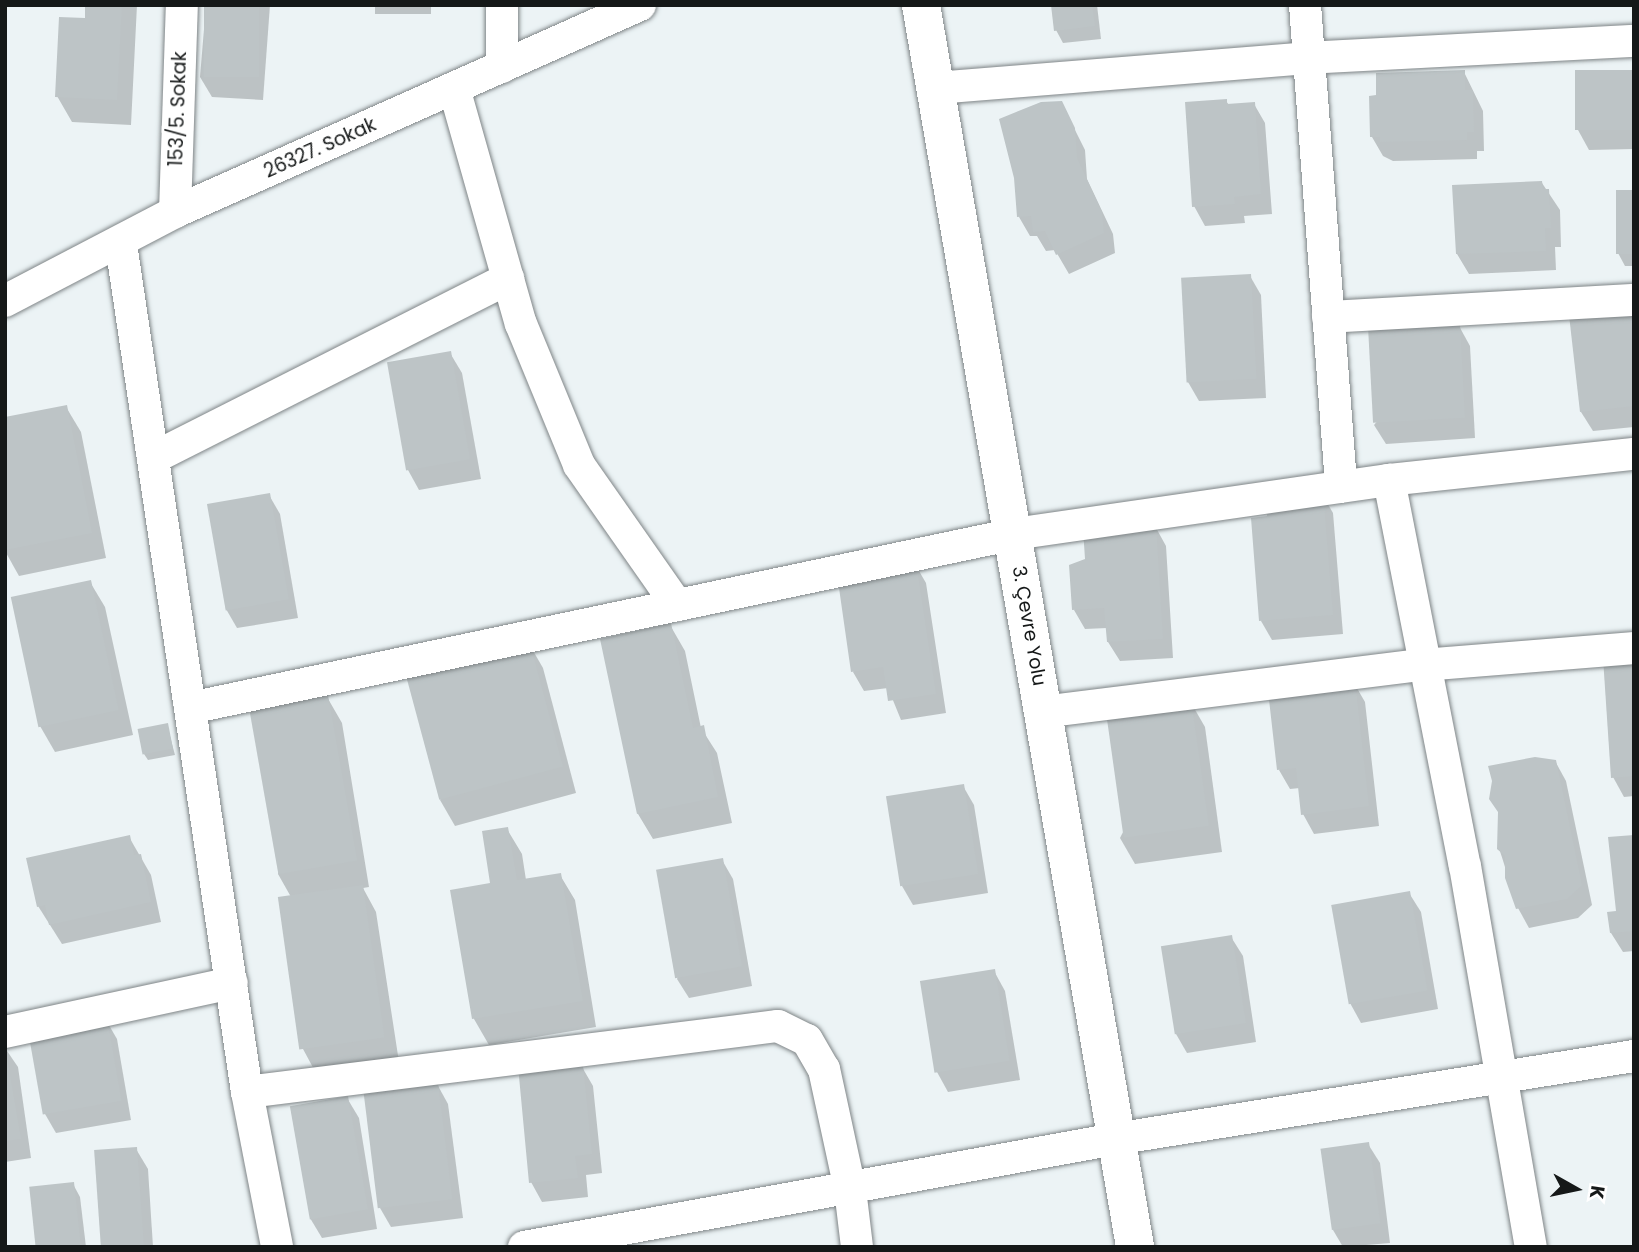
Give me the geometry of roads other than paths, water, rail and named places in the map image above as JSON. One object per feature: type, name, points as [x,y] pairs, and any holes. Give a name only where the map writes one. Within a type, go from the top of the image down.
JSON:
[{"type":"main road","name":"3. Çevre Yolu","points":[[921,5],[1135,1247]]},
{"type":"street","name":"153/5. Sokak","points":[[175,212],[182,5]]},
{"type":"street","points":[[502,5],[502,67]]},
{"type":"street","name":"26327. Sokak","points":[[5,301],[121,244],[175,212],[640,5]]},
{"type":"street","points":[[1305,5],[1341,487]]},
{"type":"street","points":[[936,88],[1307,58],[1634,41]]},
{"type":"street","points":[[454,88],[521,324],[579,465],[677,605]]},
{"type":"street","points":[[121,244],[247,1092],[277,1247]]},
{"type":"street","points":[[153,458],[508,279]]},
{"type":"street","points":[[1328,317],[1634,300]]},
{"type":"street","points":[[190,708],[1014,534],[1389,480],[1634,454]]},
{"type":"street","points":[[1389,480],[1423,665],[1465,866],[1499,1079],[1531,1247]]},
{"type":"street","points":[[1044,712],[1423,665],[1634,649]]},
{"type":"street","points":[[5,1032],[232,984]]},
{"type":"street","points":[[247,1092],[778,1026],[807,1040],[824,1069],[850,1189],[857,1247]]},
{"type":"street","points":[[524,1247],[1115,1139],[1634,1056]]}]
